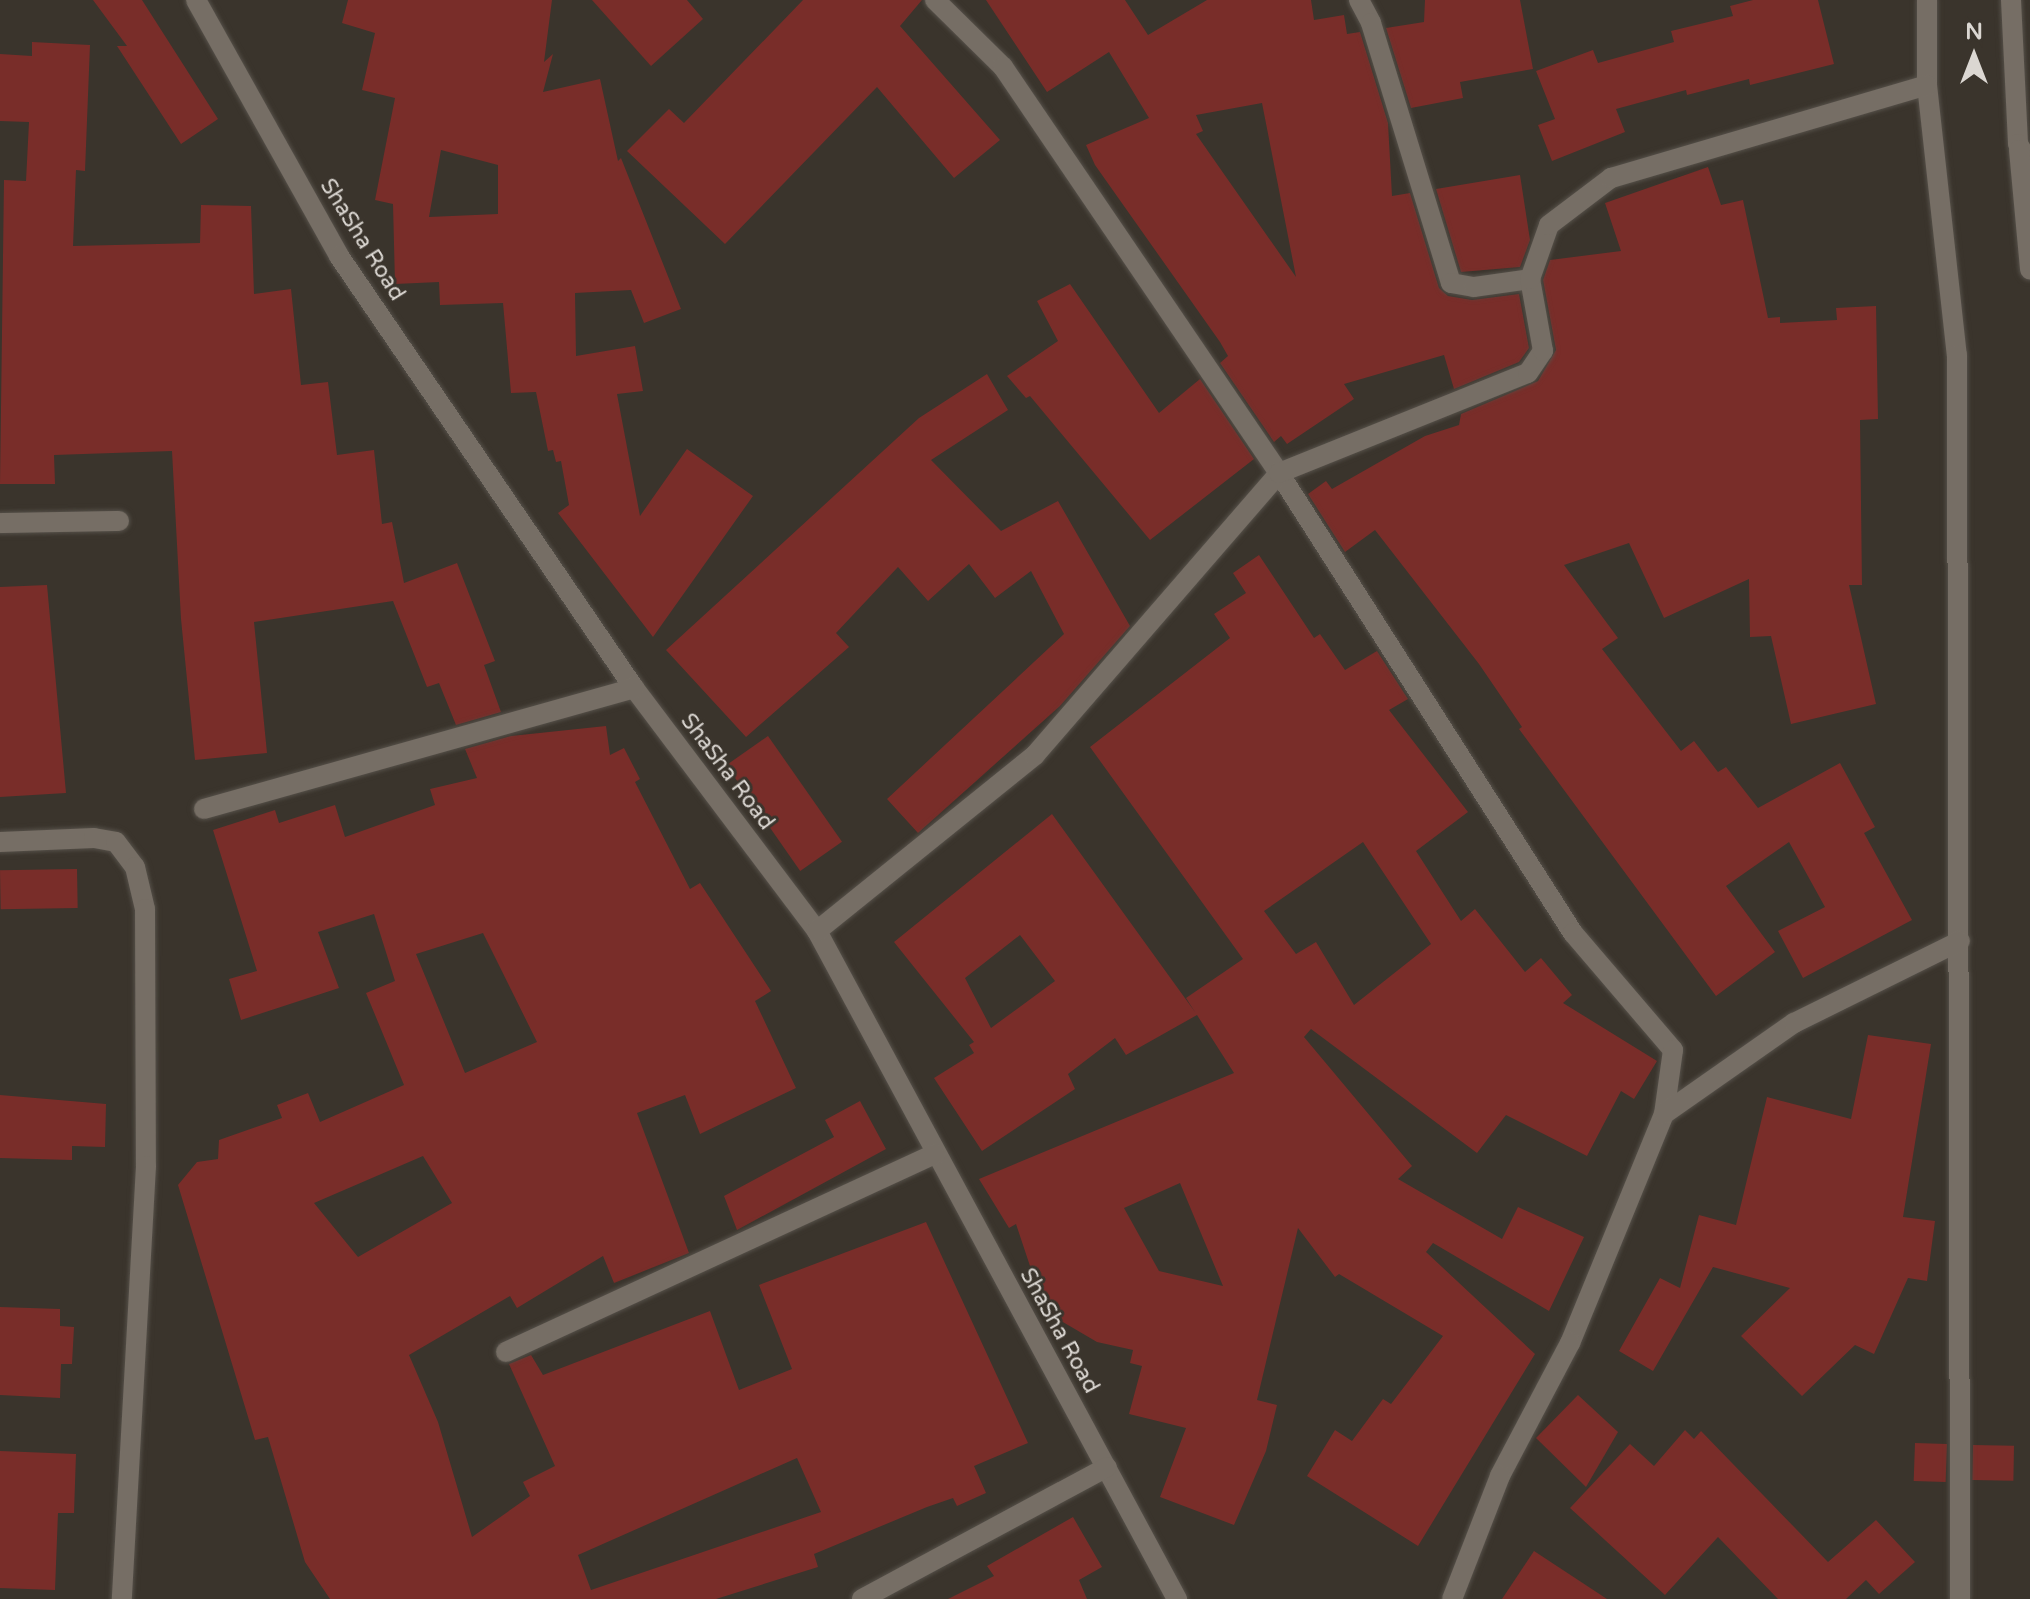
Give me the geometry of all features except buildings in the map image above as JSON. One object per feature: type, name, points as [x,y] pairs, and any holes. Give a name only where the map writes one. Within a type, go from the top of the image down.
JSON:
[{"type":"street","name":"ShaSha Road","points":[[196,0],[339,256],[634,688],[817,931],[934,1154],[1177,1599]]},
{"type":"street","points":[[935,0],[1003,67],[1279,473],[1573,933],[1673,1050],[1664,1114],[1570,1343],[1500,1476],[1452,1599]]},
{"type":"street","points":[[1359,0],[1371,23],[1451,283],[1474,287],[1530,279]]},
{"type":"street","points":[[1927,0],[1927,85],[1957,355],[1960,1599]]},
{"type":"street","points":[[2011,0],[2018,144],[2030,269]]},
{"type":"street","points":[[817,931],[1035,755],[1279,473],[1528,373],[1543,351],[1530,279],[1549,225],[1611,178],[1927,85]]},
{"type":"street","points":[[2018,144],[2030,164]]},
{"type":"street","points":[[0,523],[119,521]]},
{"type":"street","points":[[204,809],[634,688]]},
{"type":"street","points":[[0,842],[94,838],[116,842],[135,867],[145,909],[146,1166],[122,1599]]},
{"type":"street","points":[[1664,1114],[1794,1023],[1960,941]]},
{"type":"street","points":[[506,1352],[934,1154]]},
{"type":"street","points":[[862,1599],[1107,1467]]}]
